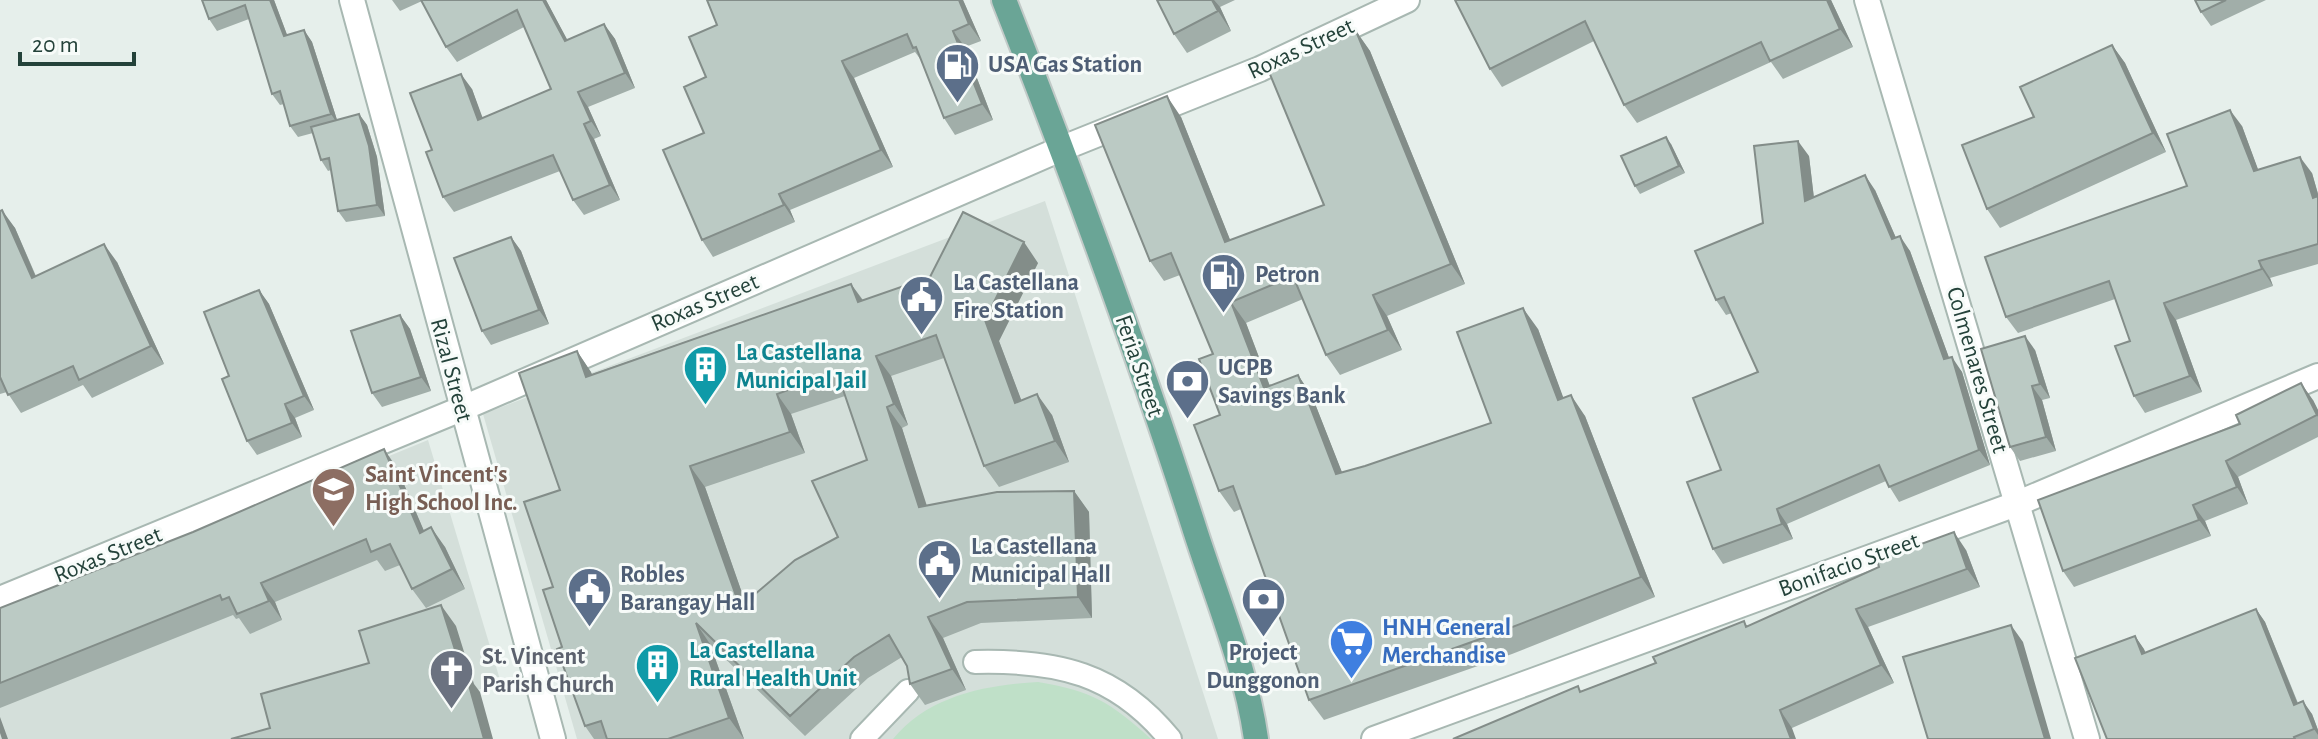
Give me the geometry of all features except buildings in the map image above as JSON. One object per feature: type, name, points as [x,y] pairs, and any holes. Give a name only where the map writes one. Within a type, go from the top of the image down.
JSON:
[{"type":"main road","name":"Feria Street","points":[[1004,0],[1063,148],[1183,496],[1233,651],[1256,739]]},
{"type":"street","name":"Rizal Street","points":[[352,0],[553,739]]},
{"type":"street","name":"Roxas Street","points":[[0,599],[461,409],[1063,148],[1260,69],[1407,0]]},
{"type":"street","name":"Colmenares Street","points":[[1867,0],[2087,739]]},
{"type":"street","name":"Bonifacio Street","points":[[1374,739],[2016,504],[2318,376]]},
{"type":"lane","points":[[975,662],[1017,661],[1091,676],[1118,690],[1170,739]]},
{"type":"lane","points":[[862,739],[908,691]]},
{"type":"shaded area","points":[[1045,201],[1218,739],[577,739],[483,414]]},
{"type":"shaded area","name":"Saint Vincent's High School Inc.","points":[[428,440],[501,683],[311,739],[0,739],[0,616]]},
{"type":"green space","points":[[1038,682],[1099,700],[1151,739],[893,739],[907,724],[940,703],[978,690]]},
{"type":"place","name":"USA Gas Station","points":[[957,104]]},
{"type":"place","name":"Petron","points":[[1224,314]]},
{"type":"place","name":"La Castellana Fire Station","points":[[922,336]]},
{"type":"place","name":"La Castellana Municipal Jail","points":[[705,406]]},
{"type":"place","name":"UCPB Savings Bank","points":[[1187,421]]},
{"type":"place","name":"Saint Vincent's High School Inc.","points":[[334,528]]},
{"type":"place","name":"La Castellana Municipal Hall","points":[[940,600]]},
{"type":"place","name":"Robles Barangay Hall","points":[[589,628]]},
{"type":"place","name":"Project Dunggonon","points":[[1263,638]]},
{"type":"place","name":"HNH General Merchandise","points":[[1351,681]]},
{"type":"place","name":"La Castellana Rural Health Unit","points":[[658,704]]},
{"type":"place","name":"St. Vincent Parish Church","points":[[451,710]]}]
